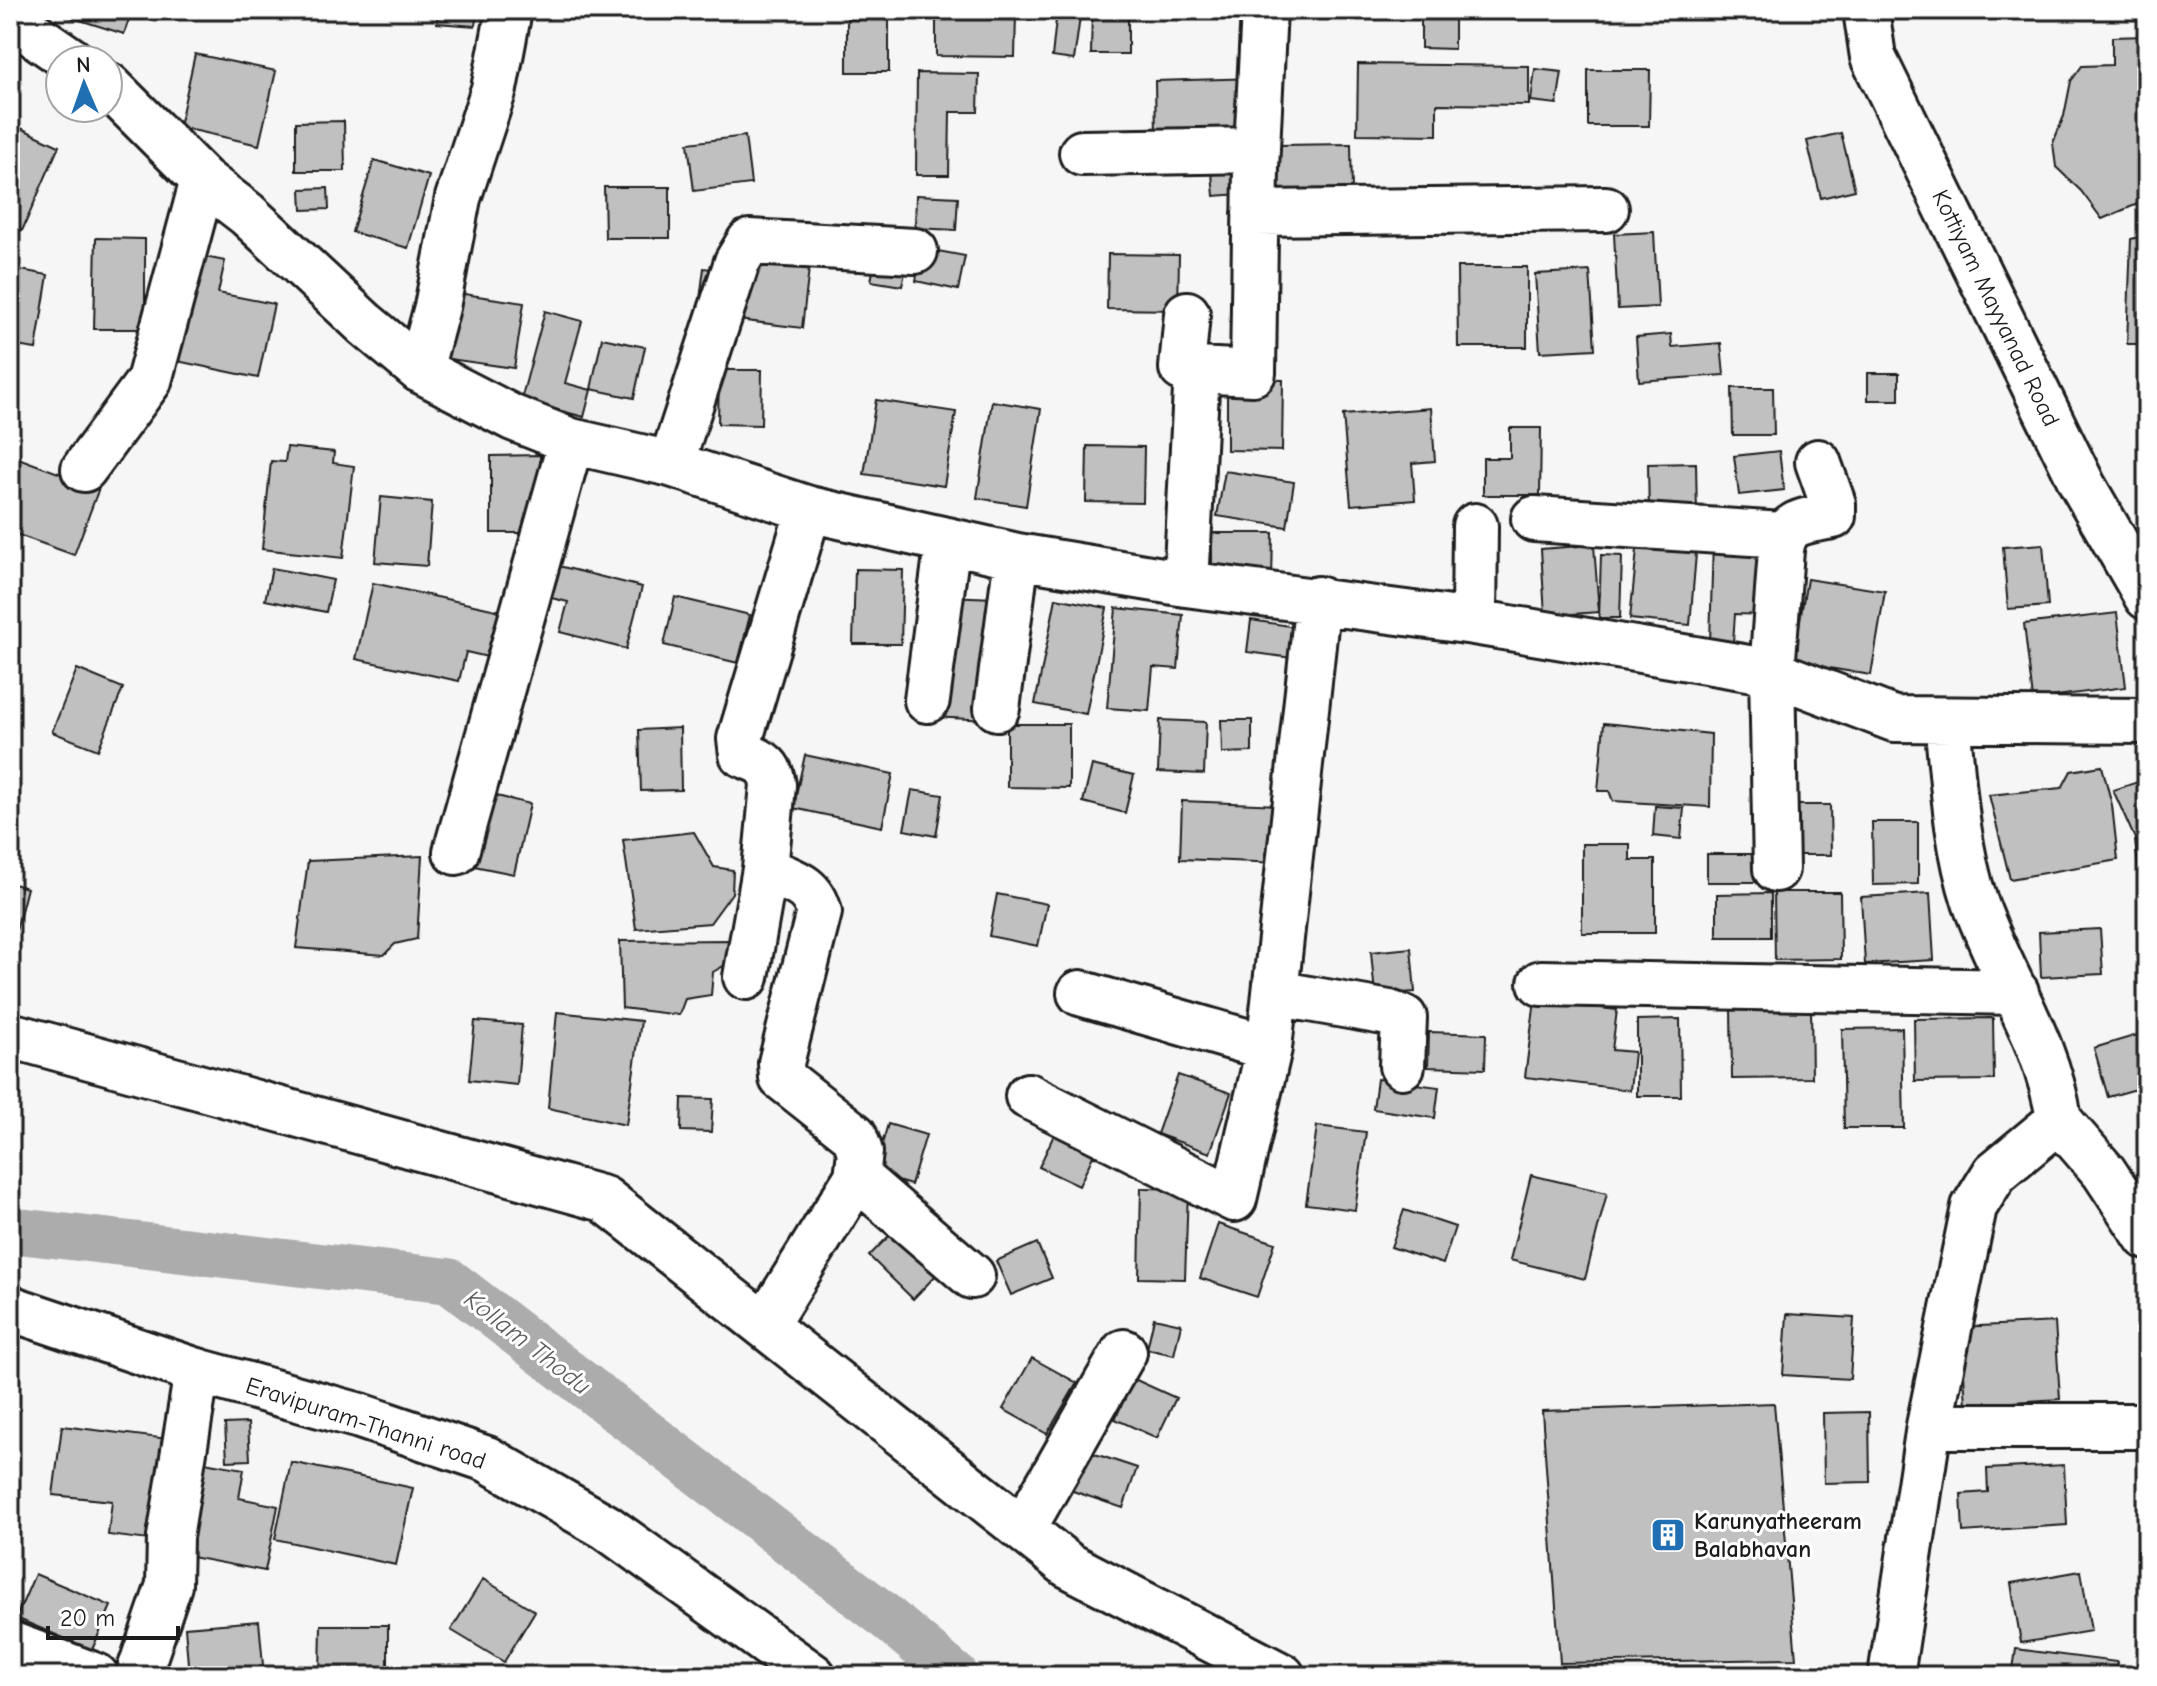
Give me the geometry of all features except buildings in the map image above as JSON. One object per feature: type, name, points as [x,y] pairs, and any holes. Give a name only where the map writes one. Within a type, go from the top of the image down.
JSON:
[{"type":"street","points":[[420,370],[437,307],[458,198],[494,89],[509,10]]},
{"type":"street","points":[[1187,314],[1182,368],[1253,373],[1255,213],[1264,10]]},
{"type":"street","name":"Kottiyam Mayyanad Road","points":[[1866,10],[1873,57],[2083,486],[2147,597]]},
{"type":"street","points":[[10,18],[48,44]]},
{"type":"street","points":[[124,101],[203,180],[247,214],[365,324],[420,370],[513,418],[571,441],[671,464],[809,509],[1017,556],[1186,584],[1474,622],[1772,672],[1894,719],[2147,721]]},
{"type":"street","points":[[1082,153],[1257,150]]},
{"type":"street","points":[[84,469],[149,381],[203,180]]},
{"type":"street","points":[[1255,213],[1606,209]]},
{"type":"street","points":[[671,464],[737,262],[749,242],[915,251]]},
{"type":"street","points":[[1186,584],[1197,370]]},
{"type":"street","points":[[456,852],[571,441]]},
{"type":"street","points":[[1776,869],[1772,672],[1783,535],[1795,524],[1833,516],[1833,504],[1818,462]]},
{"type":"street","points":[[746,977],[765,869],[773,785],[771,771],[761,762],[742,754],[740,739],[809,509]]},
{"type":"street","points":[[1534,519],[1783,535]]},
{"type":"street","points":[[1474,622],[1475,526]]},
{"type":"street","points":[[927,700],[948,540]]},
{"type":"street","points":[[997,708],[1017,556]]},
{"type":"street","points":[[1028,1096],[1234,1199],[1269,1048],[1318,599]]},
{"type":"street","points":[[1947,720],[1957,819],[1975,901],[2047,1065],[2059,1120],[2104,1172],[2147,1237]]},
{"type":"street","points":[[765,869],[808,889],[815,898],[819,912],[781,1063],[782,1078],[854,1135],[860,1152],[857,1177],[765,1325]]},
{"type":"street","points":[[1541,983],[2016,992]]},
{"type":"street","points":[[1080,993],[1269,1048]]},
{"type":"street","points":[[1275,993],[1404,1018],[1402,1066]]},
{"type":"street","points":[[10,1035],[604,1199],[1068,1565],[1282,1676]]},
{"type":"street","points":[[1891,1676],[1929,1426],[1974,1207],[1995,1173],[2059,1120]]},
{"type":"street","points":[[857,1177],[972,1276]]},
{"type":"street","name":"Eravipuram-Thanni road","points":[[10,1308],[197,1371],[360,1416],[487,1459],[606,1527],[813,1676]]},
{"type":"street","points":[[1023,1529],[1124,1352]]},
{"type":"street","points":[[138,1676],[169,1585],[170,1537],[197,1371]]},
{"type":"street","points":[[1929,1426],[2141,1426]]},
{"type":"street","points":[[10,1644],[96,1676]]},
{"type":"waterway","name":"Kollam Thodu","points":[[10,1230],[449,1281],[880,1612],[956,1676]]},
{"type":"place","name":"Karunyatheeram Balabhavan","points":[[1668,1535]]}]
